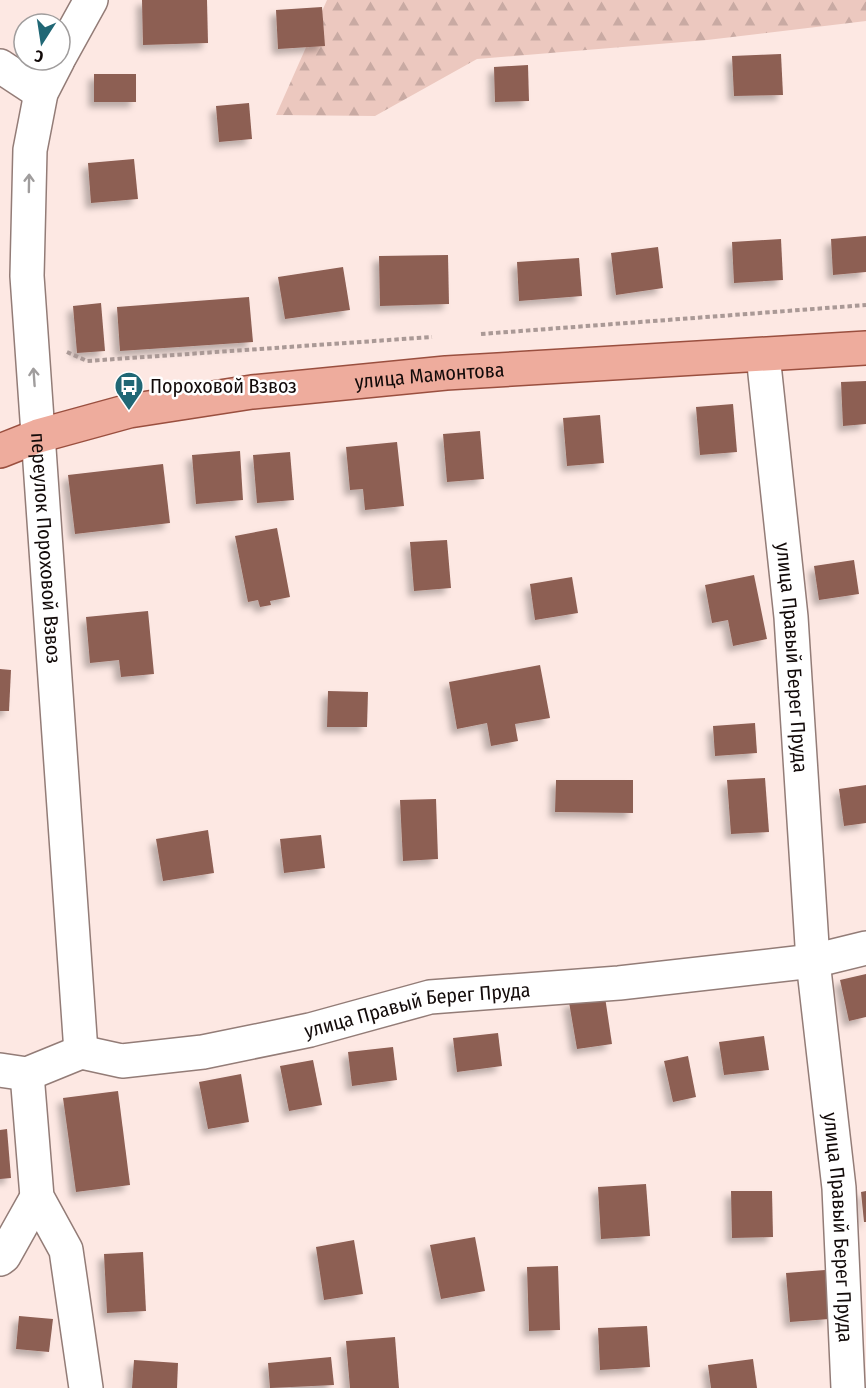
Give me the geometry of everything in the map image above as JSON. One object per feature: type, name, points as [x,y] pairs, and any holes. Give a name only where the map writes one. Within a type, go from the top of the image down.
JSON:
[{"type":"main road","name":"улица Мамонтова","points":[[0,451],[38,436],[129,411],[252,392],[446,373],[866,348]]},
{"type":"street","points":[[72,34],[91,0]]},
{"type":"street","points":[[0,66],[40,93]]},
{"type":"street","name":"переулок Пороховой Взвоз","points":[[51,72],[40,93],[30,150],[27,276],[81,1052]]},
{"type":"street","name":"улица Правый Берег Пруда","points":[[763,355],[791,617],[813,961],[839,1188],[848,1388]]},
{"type":"street","name":"улица Правый Берег Пруда","points":[[81,1052],[122,1061],[203,1052],[310,1030],[430,997],[619,983],[813,961],[866,948]]},
{"type":"street","points":[[81,1052],[14,1072],[37,1197],[66,1250],[86,1388]]},
{"type":"street","points":[[0,1259],[4,1256],[37,1197]]},
{"type":"path","points":[[472,335],[866,305]]},
{"type":"path","points":[[64,349],[71,355],[87,361],[437,337]]},
{"type":"green space","points":[[327,0],[866,0],[866,21],[707,40],[477,59],[375,116],[276,115]]},
{"type":"building","points":[[142,0],[207,0],[208,43],[143,45]]},
{"type":"building","points":[[322,7],[325,46],[278,49],[276,10]]},
{"type":"building","points":[[781,54],[783,95],[734,96],[732,56]]},
{"type":"building","points":[[528,65],[529,101],[495,102],[494,67]]},
{"type":"building","points":[[94,74],[136,74],[136,102],[94,102]]},
{"type":"building","points":[[249,103],[252,139],[219,142],[216,106]]},
{"type":"building","points":[[134,159],[138,199],[91,203],[88,163]]},
{"type":"building","points":[[866,236],[866,272],[833,275],[831,239]]},
{"type":"building","points":[[781,239],[783,280],[734,283],[732,242]]},
{"type":"building","points":[[658,247],[663,288],[616,295],[611,253]]},
{"type":"building","points":[[448,255],[449,304],[380,306],[379,256]]},
{"type":"building","points":[[579,258],[582,296],[519,301],[517,262]]},
{"type":"building","points":[[343,267],[350,310],[285,319],[278,277]]},
{"type":"building","points":[[249,297],[253,342],[120,351],[117,307]]},
{"type":"building","points":[[101,303],[105,351],[77,353],[73,306]]},
{"type":"building","points":[[866,381],[866,424],[843,426],[841,382]]},
{"type":"building","points":[[733,404],[737,452],[700,455],[696,407]]},
{"type":"building","points":[[600,415],[604,463],[567,466],[563,418]]},
{"type":"building","points":[[480,431],[484,479],[447,482],[443,434]]},
{"type":"building","points":[[397,442],[404,506],[365,510],[363,489],[350,490],[346,447]]},
{"type":"building","points":[[240,451],[243,500],[196,504],[192,455]]},
{"type":"building","points":[[290,452],[294,500],[257,503],[253,455]]},
{"type":"building","points":[[163,464],[170,523],[75,534],[68,475]]},
{"type":"building","points":[[277,528],[290,597],[270,601],[271,605],[260,607],[258,600],[248,602],[235,536]]},
{"type":"building","points":[[447,540],[451,588],[414,591],[410,542]]},
{"type":"building","points":[[854,560],[859,594],[819,600],[814,566]]},
{"type":"building","points":[[754,575],[767,639],[733,646],[728,620],[712,623],[705,585]]},
{"type":"building","points":[[572,577],[578,613],[535,620],[530,584]]},
{"type":"building","points":[[148,611],[154,674],[121,677],[119,660],[90,663],[86,617]]},
{"type":"building","points":[[540,665],[550,718],[515,724],[518,741],[491,746],[487,723],[457,729],[449,682]]},
{"type":"building","points":[[0,669],[11,670],[9,711],[0,711]]},
{"type":"building","points":[[328,691],[368,692],[367,727],[327,727]]},
{"type":"building","points":[[755,723],[757,753],[715,756],[713,726]]},
{"type":"building","points":[[765,778],[769,832],[731,834],[727,780]]},
{"type":"building","points":[[556,780],[633,780],[633,813],[555,812]]},
{"type":"building","points":[[866,785],[866,823],[844,826],[839,789]]},
{"type":"building","points":[[436,799],[438,859],[403,861],[400,800]]},
{"type":"building","points":[[208,830],[214,873],[163,881],[156,839]]},
{"type":"building","points":[[321,835],[325,868],[284,873],[280,839]]},
{"type":"building","points":[[866,974],[866,1017],[849,1021],[840,980]]},
{"type":"building","points":[[605,997],[612,1044],[577,1049],[569,1002]]},
{"type":"building","points":[[498,1033],[502,1066],[457,1072],[453,1038]]},
{"type":"building","points":[[764,1036],[769,1070],[724,1075],[719,1042]]},
{"type":"building","points":[[393,1047],[397,1080],[352,1086],[348,1052]]},
{"type":"building","points":[[688,1056],[696,1097],[673,1102],[664,1061]]},
{"type":"building","points":[[313,1060],[322,1105],[289,1111],[280,1066]]},
{"type":"building","points":[[241,1074],[249,1122],[208,1129],[199,1082]]},
{"type":"building","points":[[118,1091],[130,1185],[76,1192],[63,1098]]},
{"type":"building","points":[[7,1129],[11,1178],[0,1179],[0,1130]]},
{"type":"building","points":[[646,1184],[650,1236],[601,1239],[598,1187]]},
{"type":"building","points":[[731,1191],[772,1191],[773,1237],[732,1238]]},
{"type":"building","points":[[866,1191],[866,1222],[864,1222],[861,1192]]},
{"type":"building","points":[[475,1237],[485,1291],[441,1299],[430,1245]]},
{"type":"building","points":[[354,1240],[363,1294],[324,1300],[316,1247]]},
{"type":"building","points":[[143,1252],[146,1311],[107,1313],[104,1254]]},
{"type":"building","points":[[558,1266],[560,1330],[529,1331],[527,1267]]},
{"type":"building","points":[[825,1270],[829,1319],[790,1322],[786,1273]]},
{"type":"building","points":[[19,1316],[53,1319],[49,1352],[16,1349]]},
{"type":"building","points":[[647,1326],[650,1367],[600,1370],[598,1328]]},
{"type":"building","points":[[395,1337],[399,1388],[350,1388],[346,1341]]},
{"type":"building","points":[[331,1357],[334,1385],[270,1388],[268,1363]]},
{"type":"building","points":[[753,1359],[757,1388],[711,1388],[708,1365]]},
{"type":"building","points":[[134,1360],[178,1363],[177,1388],[132,1388]]},
{"type":"place","name":"Пороховой Взвоз","points":[[129,412]]}]
